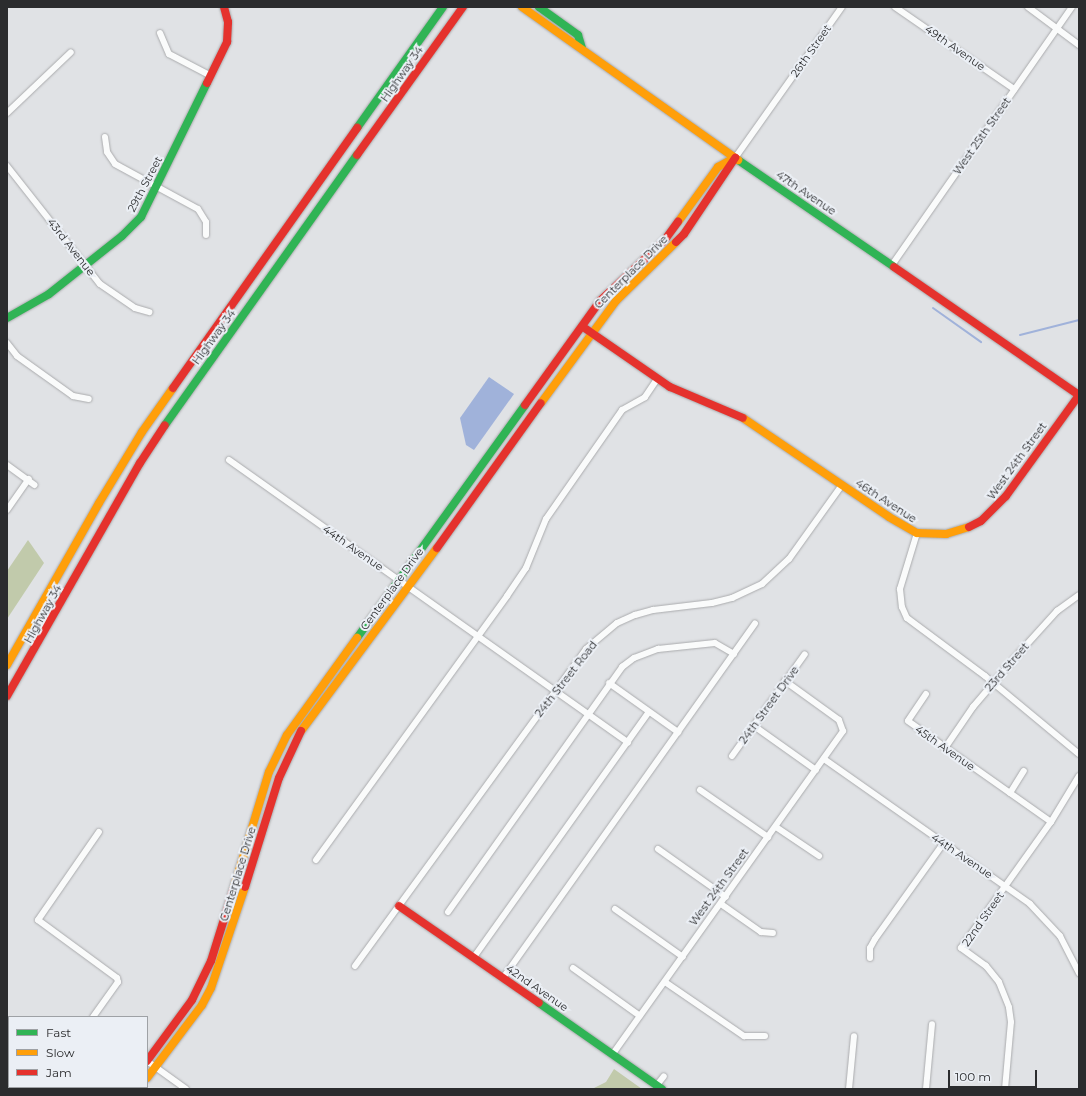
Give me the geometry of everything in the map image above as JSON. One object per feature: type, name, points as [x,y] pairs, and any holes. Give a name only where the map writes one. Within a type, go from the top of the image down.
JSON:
[{"type":"main road","name":"29th Street","points":[[7,318],[49,294],[133,227],[157,187],[227,42],[228,22],[224,7]]},
{"type":"main road","points":[[416,45],[439,7]]},
{"type":"main road","name":"Highway 34","points":[[7,665],[99,503],[181,374],[443,7]]},
{"type":"main road","name":"Highway 34","points":[[7,696],[140,464],[177,408],[463,7]]},
{"type":"main road","name":"47th Avenue","points":[[522,7],[582,48],[735,158],[1079,395]]},
{"type":"main road","points":[[539,7],[578,35],[582,48]]},
{"type":"main road","name":"Centerplace Drive","points":[[148,1060],[192,1000],[211,961],[269,772],[287,735],[600,301],[664,241],[718,167],[735,158]]},
{"type":"main road","name":"Centerplace Drive","points":[[148,1077],[202,1005],[220,966],[279,778],[295,741],[591,332],[616,301],[684,234],[735,158]]},
{"type":"main road","name":"46th Avenue","points":[[582,326],[657,379],[744,418],[842,485],[917,533]]},
{"type":"main road","name":"West 24th Street","points":[[917,533],[946,534],[962,531],[981,521],[1006,496],[1079,395]]},
{"type":"main road","points":[[63,567],[77,575]]},
{"type":"main road","name":"42nd Avenue","points":[[400,906],[659,1087]]},
{"type":"street","name":"26th Street","points":[[742,148],[842,7]]},
{"type":"street","name":"49th Avenue","points":[[895,7],[1014,89]]},
{"type":"street","points":[[1028,7],[1079,45]]},
{"type":"street","name":"West 25th Street","points":[[892,265],[1072,7]]},
{"type":"street","points":[[160,33],[169,54],[211,76]]},
{"type":"street","points":[[7,113],[71,52]]},
{"type":"street","points":[[105,137],[107,152],[115,164],[198,209],[206,222],[206,235]]},
{"type":"street","name":"Centerplace Drive","points":[[735,158],[742,148]]},
{"type":"street","name":"43rd Avenue","points":[[7,166],[100,284],[135,308],[148,312]]},
{"type":"street","points":[[7,343],[17,356],[73,396],[89,399]]},
{"type":"street","points":[[316,860],[526,568],[539,532],[551,512],[622,410],[645,397],[657,379]]},
{"type":"street","name":"44th Avenue","points":[[229,460],[628,742]]},
{"type":"street","points":[[7,465],[29,479],[35,485]]},
{"type":"street","points":[[7,510],[29,479]]},
{"type":"street","name":"24th Street Road","points":[[355,966],[586,649],[617,623],[653,610],[712,604],[732,598],[762,584],[789,559],[842,485]]},
{"type":"street","name":"46th Avenue","points":[[917,533],[900,589],[902,607],[907,618],[993,683],[1079,754]]},
{"type":"street","name":"23rd Street","points":[[944,748],[993,683],[1057,611],[1079,595]]},
{"type":"street","points":[[503,978],[755,624]]},
{"type":"street","points":[[448,912],[617,671],[634,658],[658,649],[714,643],[734,654]]},
{"type":"street","name":"24th Street Drive","points":[[732,756],[805,654]]},
{"type":"street","name":"West 24th Street","points":[[612,1055],[726,898],[843,731],[839,720],[785,681]]},
{"type":"street","points":[[609,683],[678,732]]},
{"type":"street","name":"45th Avenue","points":[[926,694],[908,721],[944,748],[1051,822]]},
{"type":"street","points":[[474,957],[650,712]]},
{"type":"street","points":[[754,726],[816,770]]},
{"type":"street","name":"44th Avenue","points":[[824,759],[1005,887],[1046,919],[1066,945],[1079,973]]},
{"type":"street","points":[[1010,793],[1024,771]]},
{"type":"street","name":"22nd Street","points":[[1005,1089],[1011,1022],[1009,1007],[999,982],[986,966],[961,948],[1051,822],[1079,776]]},
{"type":"street","points":[[700,790],[768,838]]},
{"type":"street","points":[[776,827],[819,856]]},
{"type":"street","points":[[94,1016],[118,982],[117,978],[38,920],[99,832]]},
{"type":"street","points":[[870,958],[870,948],[875,939],[943,844]]},
{"type":"street","points":[[658,849],[726,898]]},
{"type":"street","points":[[721,904],[761,932],[773,933]]},
{"type":"street","points":[[616,909],[683,957]]},
{"type":"street","points":[[573,968],[640,1016]]},
{"type":"street","points":[[665,982],[744,1036],[764,1036]]},
{"type":"street","points":[[926,1089],[932,1024]]},
{"type":"street","points":[[849,1089],[854,1036]]},
{"type":"street","points":[[148,1062],[186,1089]]},
{"type":"street","points":[[659,1087],[664,1076]]},
{"type":"green space","points":[[28,540],[44,563],[7,619],[7,571]]},
{"type":"green space","points":[[614,1069],[642,1089],[592,1089],[606,1082]]},
{"type":"water","points":[[489,377],[514,394],[474,450],[466,445],[460,418]]},
{"type":"waterway","points":[[933,308],[981,342]]},
{"type":"waterway","points":[[1020,335],[1079,320]]},
{"type":"traffic: fast","points":[[357,128],[443,7]]},
{"type":"traffic: fast","points":[[539,7],[578,35],[582,48]]},
{"type":"traffic: fast","points":[[7,318],[49,294],[122,236],[141,217],[207,83]]},
{"type":"traffic: fast","points":[[165,425],[357,155]]},
{"type":"traffic: fast","points":[[738,160],[894,267]]},
{"type":"traffic: fast","points":[[357,638],[525,405]]},
{"type":"traffic: fast","points":[[539,1003],[662,1089]]},
{"type":"traffic: slow","points":[[522,7],[738,160]]},
{"type":"traffic: slow","points":[[678,222],[718,167],[734,158]]},
{"type":"traffic: slow","points":[[541,403],[616,301],[676,242]]},
{"type":"traffic: slow","points":[[7,665],[99,503],[142,432],[173,388]]},
{"type":"traffic: slow","points":[[743,418],[889,517],[917,533],[946,534],[969,527]]},
{"type":"traffic: slow","points":[[301,731],[437,548]]},
{"type":"traffic: slow","points":[[234,887],[269,772],[287,735],[357,638]]},
{"type":"traffic: slow","points":[[148,1077],[202,1005],[211,988],[245,887]]},
{"type":"traffic: jam","points":[[207,83],[227,42],[228,22],[224,7]]},
{"type":"traffic: jam","points":[[357,155],[463,7]]},
{"type":"traffic: jam","points":[[173,388],[357,128]]},
{"type":"traffic: jam","points":[[676,242],[684,234],[735,158]]},
{"type":"traffic: jam","points":[[525,405],[600,301],[664,241],[678,222]]},
{"type":"traffic: jam","points":[[894,267],[1079,395]]},
{"type":"traffic: jam","points":[[586,329],[670,387],[743,418]]},
{"type":"traffic: jam","points":[[969,527],[981,521],[1006,496],[1079,395]]},
{"type":"traffic: jam","points":[[437,548],[541,403]]},
{"type":"traffic: jam","points":[[7,696],[140,463],[165,425]]},
{"type":"traffic: jam","points":[[245,887],[279,778],[301,731]]},
{"type":"traffic: jam","points":[[148,1060],[192,1000],[211,961],[234,887]]},
{"type":"traffic: jam","points":[[399,906],[539,1003]]}]
